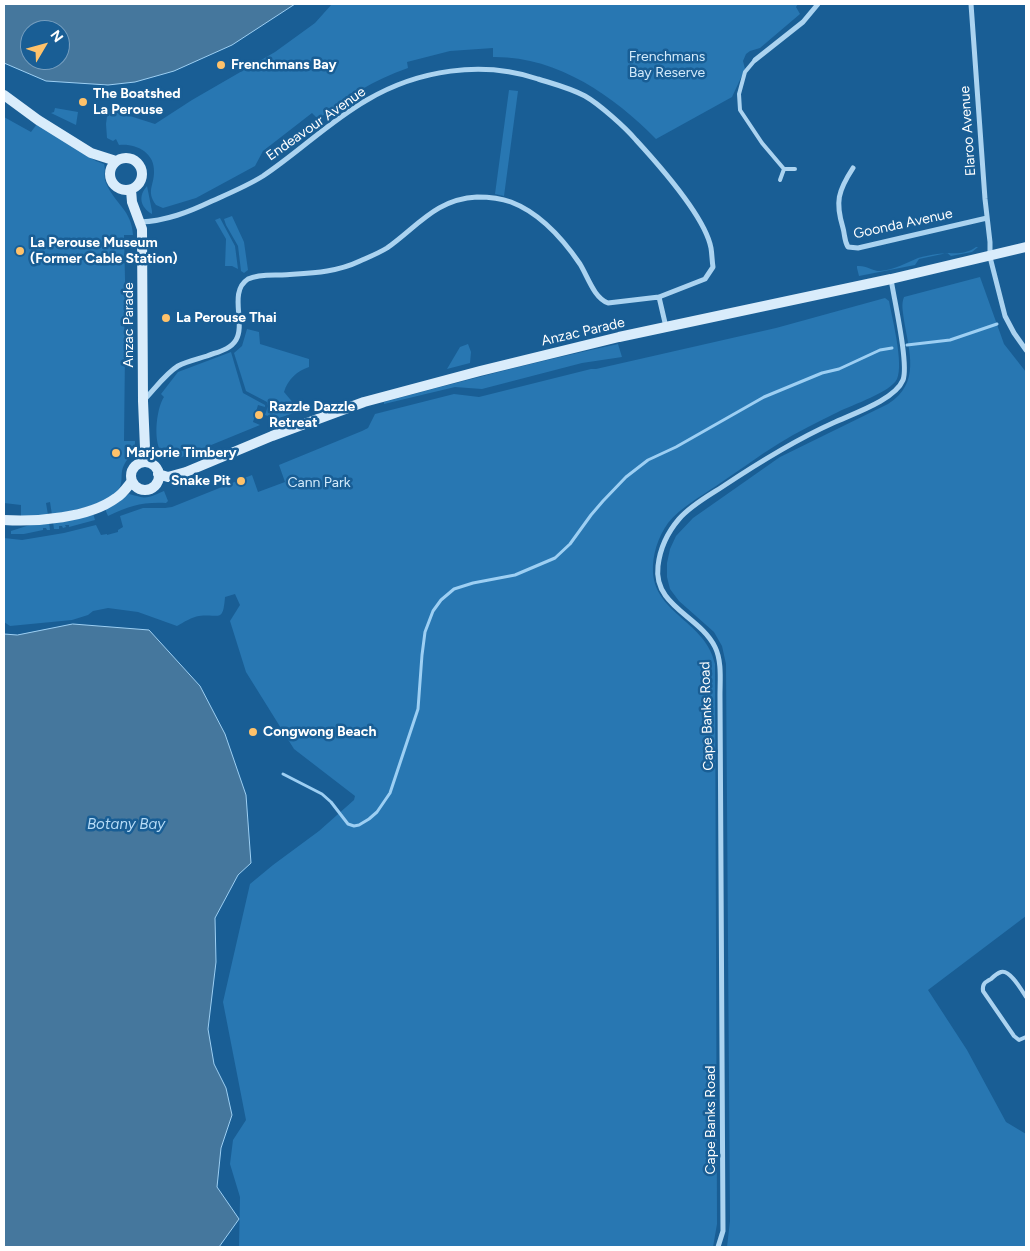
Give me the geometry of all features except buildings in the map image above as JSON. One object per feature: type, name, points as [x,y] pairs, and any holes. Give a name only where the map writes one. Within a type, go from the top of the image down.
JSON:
[{"type":"main road","points":[[4,95],[38,120],[91,153],[116,162]]},
{"type":"main road","points":[[128,158],[140,167],[142,179],[131,190],[119,189],[112,182],[110,170],[116,162],[128,158]]},
{"type":"main road","name":"Anzac Parade","points":[[131,190],[132,202],[142,233],[145,445],[143,462]]},
{"type":"main road","name":"Anzac Parade","points":[[158,474],[168,477],[196,468],[385,395],[489,368],[666,327],[990,257],[1026,247]]},
{"type":"main road","points":[[143,462],[153,465],[158,474],[156,484],[148,489],[140,489],[132,481],[133,469],[137,464],[143,462]]},
{"type":"main road","points":[[4,520],[45,519],[81,513],[114,500],[123,493],[132,481]]},
{"type":"street","points":[[755,60],[803,22],[818,4]]},
{"type":"street","name":"Elaroo Avenue","points":[[971,4],[990,257],[1007,321],[1026,350]]},
{"type":"street","name":"Endeavour Avenue","points":[[140,222],[158,221],[199,208],[263,176],[367,100],[409,80],[461,70],[494,70],[528,75],[586,96],[627,129],[681,194],[704,229],[711,247],[713,267],[705,279],[659,297],[613,304],[604,301],[564,242],[532,213],[516,204],[494,198],[474,197],[457,200],[438,208],[385,249],[357,263],[326,272],[262,276],[249,279],[241,288],[238,334],[232,345],[221,351],[179,366],[143,401]]},
{"type":"street","name":"Goonda Avenue","points":[[853,168],[843,184],[839,195],[840,219],[844,230],[843,239],[848,247],[858,248],[986,218]]},
{"type":"street","name":"Cape Banks Road","points":[[718,1247],[723,1232],[719,661],[709,637],[676,608],[662,592],[658,569],[661,549],[669,532],[680,517],[712,494],[775,452],[888,397],[900,386],[904,370],[897,312],[890,279]]},
{"type":"street","points":[[659,297],[666,327]]},
{"type":"lane","points":[[755,60],[746,72],[739,94],[740,110],[762,143],[784,169]]},
{"type":"lane","points":[[784,169],[795,168]]},
{"type":"lane","points":[[780,180],[784,169]]},
{"type":"lane","points":[[1026,997],[1010,973],[1005,971],[984,983],[982,987],[1014,1036],[1019,1040],[1026,1037]]},
{"type":"green space","name":"Frenchmans Bay Reserve","points":[[332,4],[798,4],[796,7],[800,14],[760,48],[746,54],[743,61],[745,69],[732,97],[656,139],[640,123],[603,94],[583,81],[562,71],[540,63],[517,58],[493,57],[493,48],[450,51],[407,62],[408,68],[383,78],[361,90],[318,119],[312,113],[263,151],[255,166],[196,198],[163,208],[156,205],[151,196],[154,172],[151,159],[148,154],[137,147],[119,145],[116,139],[113,141],[107,138],[108,109],[155,124],[192,100],[275,52],[315,23]]},
{"type":"green space","points":[[509,90],[518,91],[504,196],[495,194]]},
{"type":"green space","points":[[55,108],[78,112],[76,125],[51,113],[54,112]]},
{"type":"green space","points":[[4,117],[31,132],[37,124],[96,161],[104,164],[105,178],[109,190],[126,213],[132,226],[133,235],[124,235],[125,338],[134,345],[134,352],[125,352],[124,441],[135,441],[134,450],[126,461],[120,487],[115,493],[89,506],[52,515],[50,502],[46,503],[48,515],[21,516],[21,505],[4,503]]},
{"type":"green space","points":[[147,186],[152,214],[143,205],[141,197]]},
{"type":"green space","points":[[232,216],[244,242],[248,270],[244,273],[241,271],[238,246],[224,219]]},
{"type":"green space","points":[[220,218],[235,246],[238,269],[232,266],[225,266],[226,239],[215,220]]},
{"type":"green space","points":[[978,247],[972,252],[951,256],[947,253],[962,253]]},
{"type":"green space","points":[[945,253],[919,259],[915,265],[859,276],[857,268],[857,266],[860,266],[880,271],[895,268],[920,257]]},
{"type":"green space","points":[[980,277],[1004,344],[1026,372],[1026,916],[928,990],[967,1050],[1006,1122],[1026,1134],[1026,1247],[727,1247],[730,1221],[726,664],[722,646],[714,632],[679,601],[670,589],[667,577],[667,563],[670,549],[676,536],[693,518],[780,457],[888,404],[898,396],[905,387],[909,377],[910,366],[910,355],[902,308],[904,297]]},
{"type":"green space","name":"Cann Park","points":[[885,298],[889,301],[898,352],[899,372],[893,384],[870,398],[838,412],[785,440],[691,503],[668,523],[661,534],[655,553],[653,573],[656,587],[672,609],[702,638],[710,650],[715,664],[717,1224],[713,1247],[239,1247],[240,1197],[230,1164],[233,1140],[246,1120],[223,1002],[250,884],[319,831],[354,800],[355,796],[294,749],[246,672],[230,621],[240,605],[235,594],[225,597],[223,611],[219,616],[206,615],[196,617],[177,626],[138,612],[108,608],[93,611],[88,615],[72,620],[10,626],[4,622],[4,538],[22,540],[96,525],[101,535],[107,535],[118,532],[123,527],[120,516],[143,508],[172,507],[252,475],[258,492],[285,482],[279,465],[368,428],[375,414],[454,394],[479,397],[591,369],[776,328]]},
{"type":"green space","points":[[247,329],[259,332],[260,344],[309,359],[309,367],[294,376],[284,392],[300,411],[270,421],[268,416],[265,415],[268,406],[267,402],[246,391],[234,353],[242,346]]},
{"type":"green space","points":[[468,344],[471,352],[470,363],[447,369],[460,347]]},
{"type":"green space","points":[[618,344],[622,357],[582,363],[482,389],[455,387],[384,404],[384,402],[471,379]]},
{"type":"green space","points":[[231,352],[243,393],[265,405],[265,407],[258,405],[253,422],[260,425],[177,459],[168,458],[162,453],[158,445],[158,413],[164,397],[161,394],[178,372]]},
{"type":"green space","points":[[164,491],[168,501],[166,503],[136,505],[108,516],[105,509],[129,494],[147,497]]},
{"type":"green space","points":[[93,513],[95,520],[69,527],[69,525],[65,525],[66,527],[63,528],[59,526],[59,529],[54,529],[53,522]]},
{"type":"green space","points":[[49,522],[50,530],[43,528],[43,530],[24,534],[11,534],[11,531],[36,523]]},
{"type":"water","points":[[6,4],[295,4],[232,45],[174,71],[135,82],[108,85],[46,81],[20,70],[70,70],[70,20],[20,20],[20,70],[4,63],[4,6]]},
{"type":"water","name":"Botany Bay","points":[[73,624],[149,630],[200,686],[225,734],[246,795],[251,863],[238,875],[215,918],[216,962],[208,1029],[214,1064],[226,1088],[232,1115],[221,1148],[217,1187],[239,1219],[219,1247],[4,1247],[4,634],[17,635]]},
{"type":"waterway","points":[[907,345],[950,340],[997,324]]},
{"type":"waterway","points":[[283,774],[322,794],[331,802],[348,824],[359,825],[369,819],[377,812],[390,793],[418,709],[425,632],[433,611],[441,600],[454,589],[473,583],[515,575],[555,558],[570,544],[603,501],[626,477],[648,460],[676,447],[764,397],[822,373],[839,369],[880,350],[892,348]]},
{"type":"place","name":"Frenchmans Bay","points":[[221,65]]},
{"type":"place","name":"The Boatshed La Perouse","points":[[83,102]]},
{"type":"place","name":"La Perouse Museum (Former Cable Station)","points":[[20,251]]},
{"type":"place","name":"La Perouse Thai","points":[[166,318]]},
{"type":"place","name":"Razzle Dazzle Retreat","points":[[259,415]]},
{"type":"place","name":"Marjorie Timbery","points":[[116,453]]},
{"type":"place","name":"Snake Pit","points":[[241,481]]},
{"type":"place","name":"Congwong Beach","points":[[253,732]]}]
